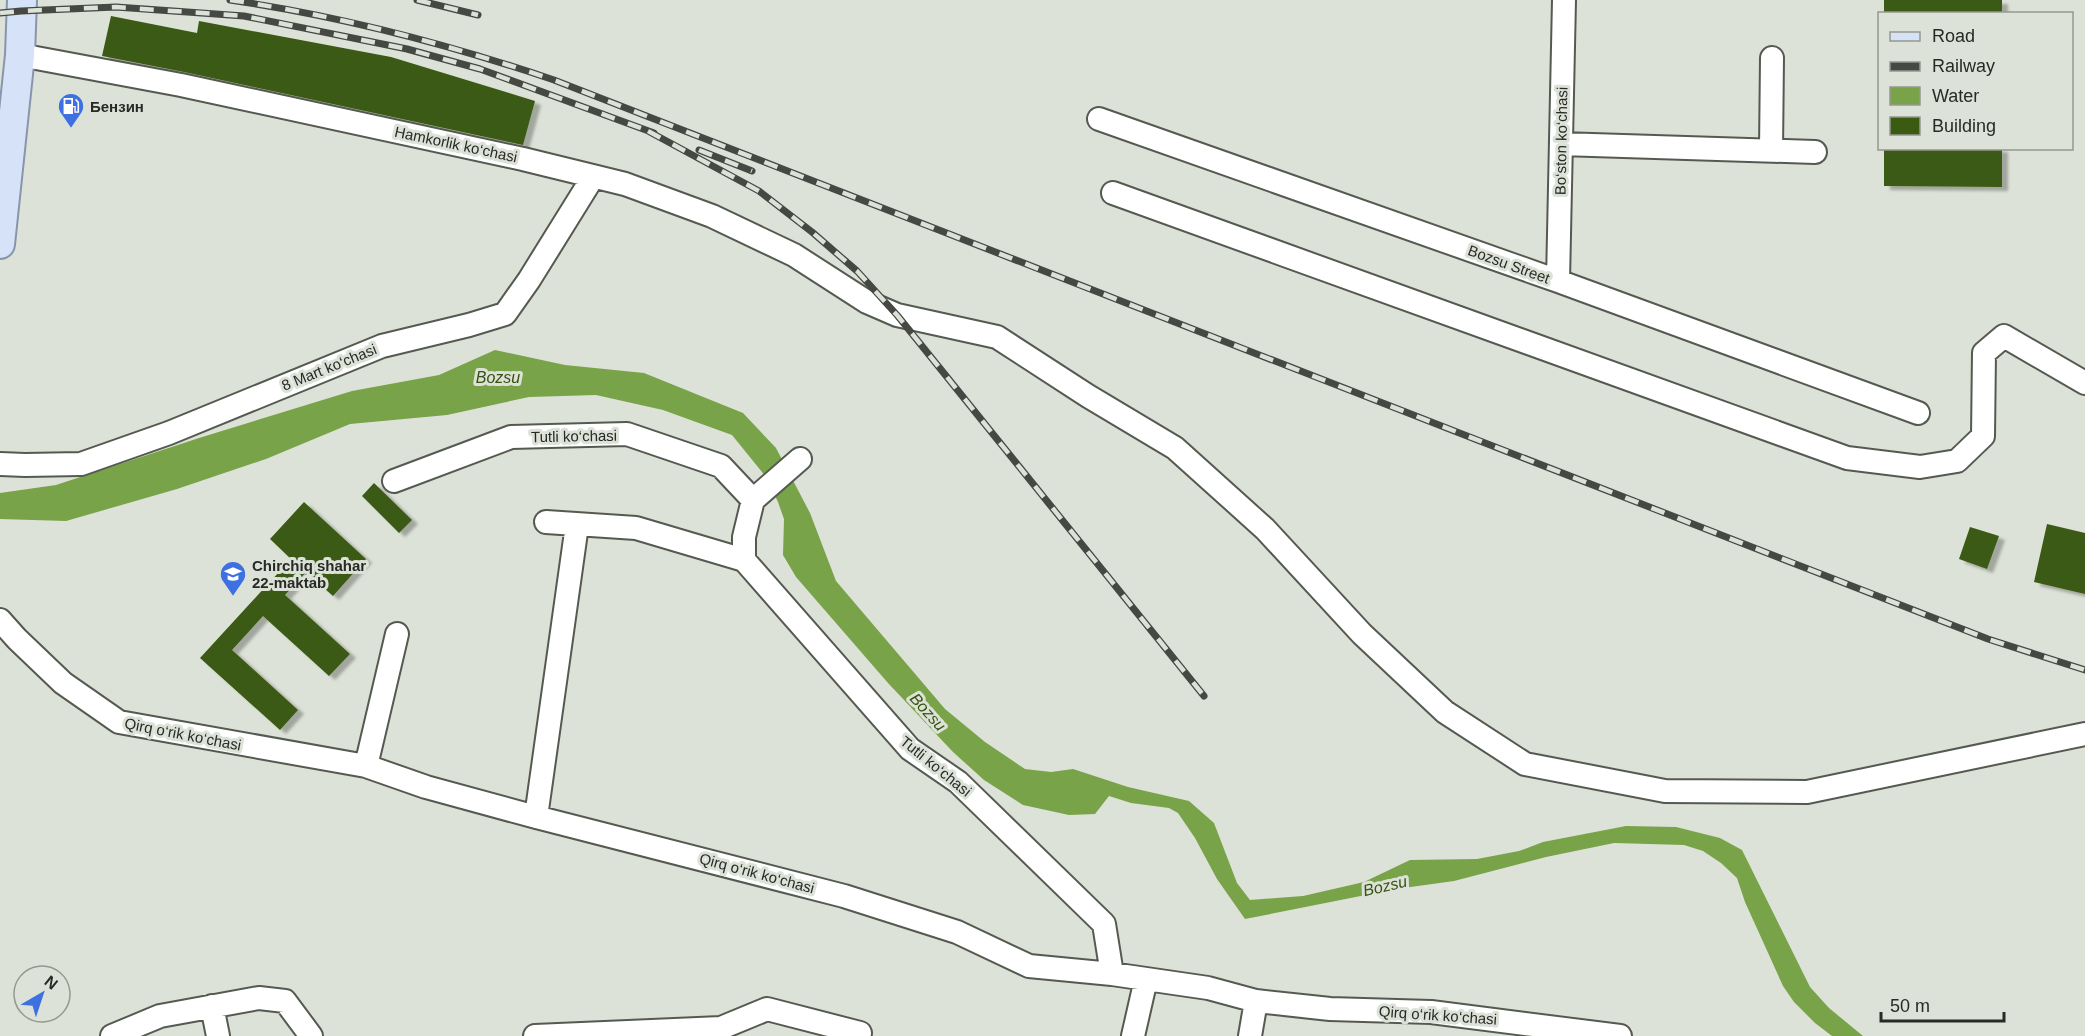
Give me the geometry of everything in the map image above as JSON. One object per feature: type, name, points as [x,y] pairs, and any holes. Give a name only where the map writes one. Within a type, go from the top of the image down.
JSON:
[{"type":"main road","points":[[0,244],[20,55],[22,0]]},
{"type":"street","name":"Bo‘ston ko‘chasi","points":[[1558,281],[1564,0]]},
{"type":"street","name":"Hamkorlik ko‘chasi","points":[[20,55],[181,85],[523,159],[625,184],[712,216],[794,255],[867,302],[897,315],[997,337],[1088,396],[1175,448],[1265,529],[1362,634],[1445,711],[1525,764],[1665,791],[1807,792],[2085,735]]},
{"type":"street","points":[[1771,150],[1772,58]]},
{"type":"street","name":"Bozsu Street","points":[[1099,119],[1558,281],[1918,413]]},
{"type":"street","points":[[1561,144],[1815,152]]},
{"type":"street","name":"8 Mart ko‘chasi","points":[[0,464],[81,464],[169,433],[382,346],[505,314],[594,177]]},
{"type":"street","points":[[1113,193],[1848,458],[1920,467],[1957,461],[1983,436],[1984,353],[2004,336],[2085,383]]},
{"type":"street","name":"Tutli ko‘chasi","points":[[394,481],[511,437],[627,435],[721,466],[753,500]]},
{"type":"street","points":[[546,522],[636,528],[744,560],[744,537],[753,500],[800,459]]},
{"type":"street","points":[[536,817],[578,525]]},
{"type":"street","name":"Tutli ko‘chasi","points":[[744,560],[910,749],[958,782],[1104,924],[1112,974]]},
{"type":"street","name":"Qirq o‘rik ko‘chasi","points":[[0,620],[63,683],[119,722],[366,766],[426,787],[536,817],[844,896],[957,932],[1029,966],[1146,978],[1208,988],[1256,1001],[1330,1009],[1431,1012],[1485,1027],[1620,1036]]},
{"type":"street","points":[[366,766],[397,634]]},
{"type":"street","points":[[1133,1036],[1146,978]]},
{"type":"street","points":[[112,1036],[160,1016],[259,998],[285,1001],[311,1036]]},
{"type":"street","points":[[1250,1036],[1256,1001]]},
{"type":"street","points":[[212,1006],[218,1036]]},
{"type":"street","points":[[535,1036],[720,1032],[767,1008],[860,1035]]},
{"type":"water","name":"Bozsu","points":[[495,350],[565,365],[644,373],[743,413],[776,448],[810,513],[836,581],[945,709],[985,742],[1025,769],[1051,772],[1073,769],[1128,787],[1189,801],[1214,823],[1237,883],[1250,900],[1303,896],[1364,882],[1410,860],[1477,859],[1519,851],[1543,842],[1626,826],[1676,827],[1720,838],[1742,850],[1810,987],[1829,1008],[1863,1036],[1832,1036],[1794,1002],[1783,986],[1745,902],[1737,878],[1703,851],[1684,845],[1614,843],[1546,857],[1454,881],[1396,889],[1245,919],[1217,879],[1195,838],[1178,813],[1169,808],[1131,803],[1109,796],[1095,814],[1069,815],[1023,805],[984,780],[953,752],[888,683],[796,577],[783,555],[784,519],[778,502],[766,477],[732,435],[663,410],[596,395],[529,397],[447,415],[350,424],[266,459],[177,489],[66,521],[0,519],[0,493],[56,485],[352,391],[439,375]]},
{"type":"building","points":[[1884,0],[2002,0],[2002,12],[1884,12]]},
{"type":"building","points":[[111,16],[197,33],[199,21],[391,57],[535,101],[523,145],[102,56]]},
{"type":"building","points":[[1884,150],[2002,150],[2002,187],[1884,186]]},
{"type":"building","points":[[374,483],[412,520],[399,533],[362,496]]},
{"type":"building","points":[[304,502],[366,559],[333,596],[306,572],[285,595],[350,654],[329,676],[263,616],[232,650],[298,710],[280,730],[200,658],[291,559],[270,539]]},
{"type":"building","points":[[2047,524],[2085,533],[2085,594],[2034,582]]},
{"type":"building","points":[[1970,527],[1999,536],[1987,569],[1959,559]]},
{"type":"railway","points":[[230,0],[312,14],[394,32],[554,80],[1988,639],[2085,670]]},
{"type":"railway","points":[[417,0],[478,15]]},
{"type":"railway","points":[[0,13],[116,7],[244,16],[407,49],[480,69],[654,133]]},
{"type":"railway","points":[[648,131],[759,191],[857,271],[897,315],[1204,696]]},
{"type":"railway","points":[[699,150],[752,171]]},
{"type":"place","name":"Бензин","points":[[71,129]]},
{"type":"place","name":"Chirchiq shahar 22-maktab","points":[[233,597]]}]
